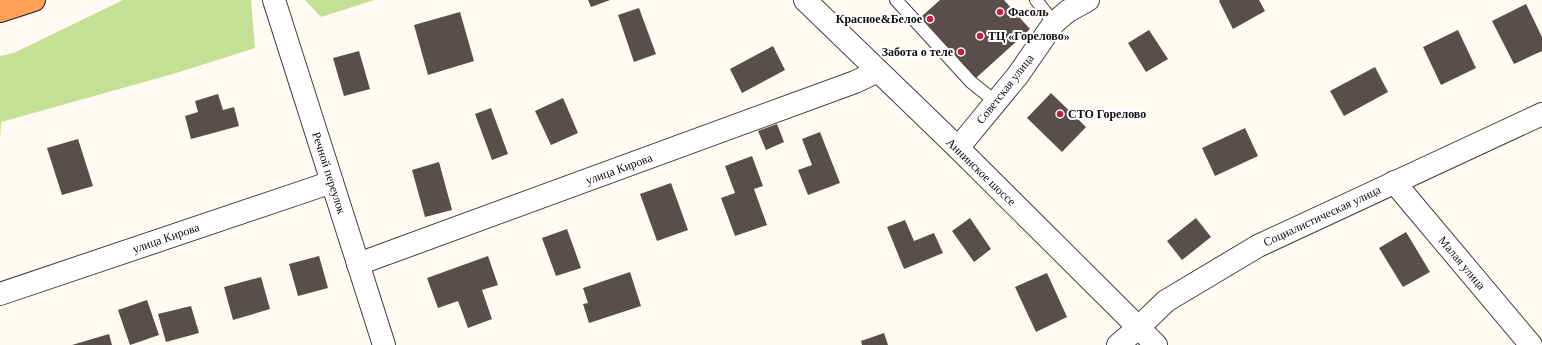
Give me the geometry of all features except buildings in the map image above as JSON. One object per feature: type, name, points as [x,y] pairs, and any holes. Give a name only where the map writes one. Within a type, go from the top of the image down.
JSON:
[{"type":"highway","points":[[0,11],[34,0]]},
{"type":"street","name":"Речной переулок","points":[[274,0],[384,345]]},
{"type":"street","name":"Аннинское шоссе","points":[[805,0],[958,148],[1156,345]]},
{"type":"street","name":"Советская улица","points":[[958,148],[1018,76],[1054,23],[1068,12],[1088,0]]},
{"type":"street","name":"улица Кирова","points":[[358,264],[855,82],[878,71]]},
{"type":"street","name":"Социалистическая улица","points":[[1118,345],[1166,301],[1258,246],[1542,114]]},
{"type":"street","name":"улица Кирова","points":[[0,294],[332,182]]},
{"type":"street","name":"Малая улица","points":[[1394,182],[1531,345]]},
{"type":"lane","points":[[896,0],[971,82],[996,102]]},
{"type":"lane","points":[[1036,0],[1054,23]]},
{"type":"green space","points":[[123,0],[251,0],[255,48],[173,74],[1,122],[0,139],[0,56],[14,53]]},
{"type":"green space","points":[[305,0],[374,0],[321,17]]},
{"type":"place","name":"Фасоль","points":[[1000,12]]},
{"type":"place","name":"Красное&Белое","points":[[930,19]]},
{"type":"place","name":"ТЦ «Горелово»","points":[[980,36]]},
{"type":"place","name":"Забота о теле","points":[[961,52]]},
{"type":"place","name":"СТО Горелово","points":[[1060,114]]}]
